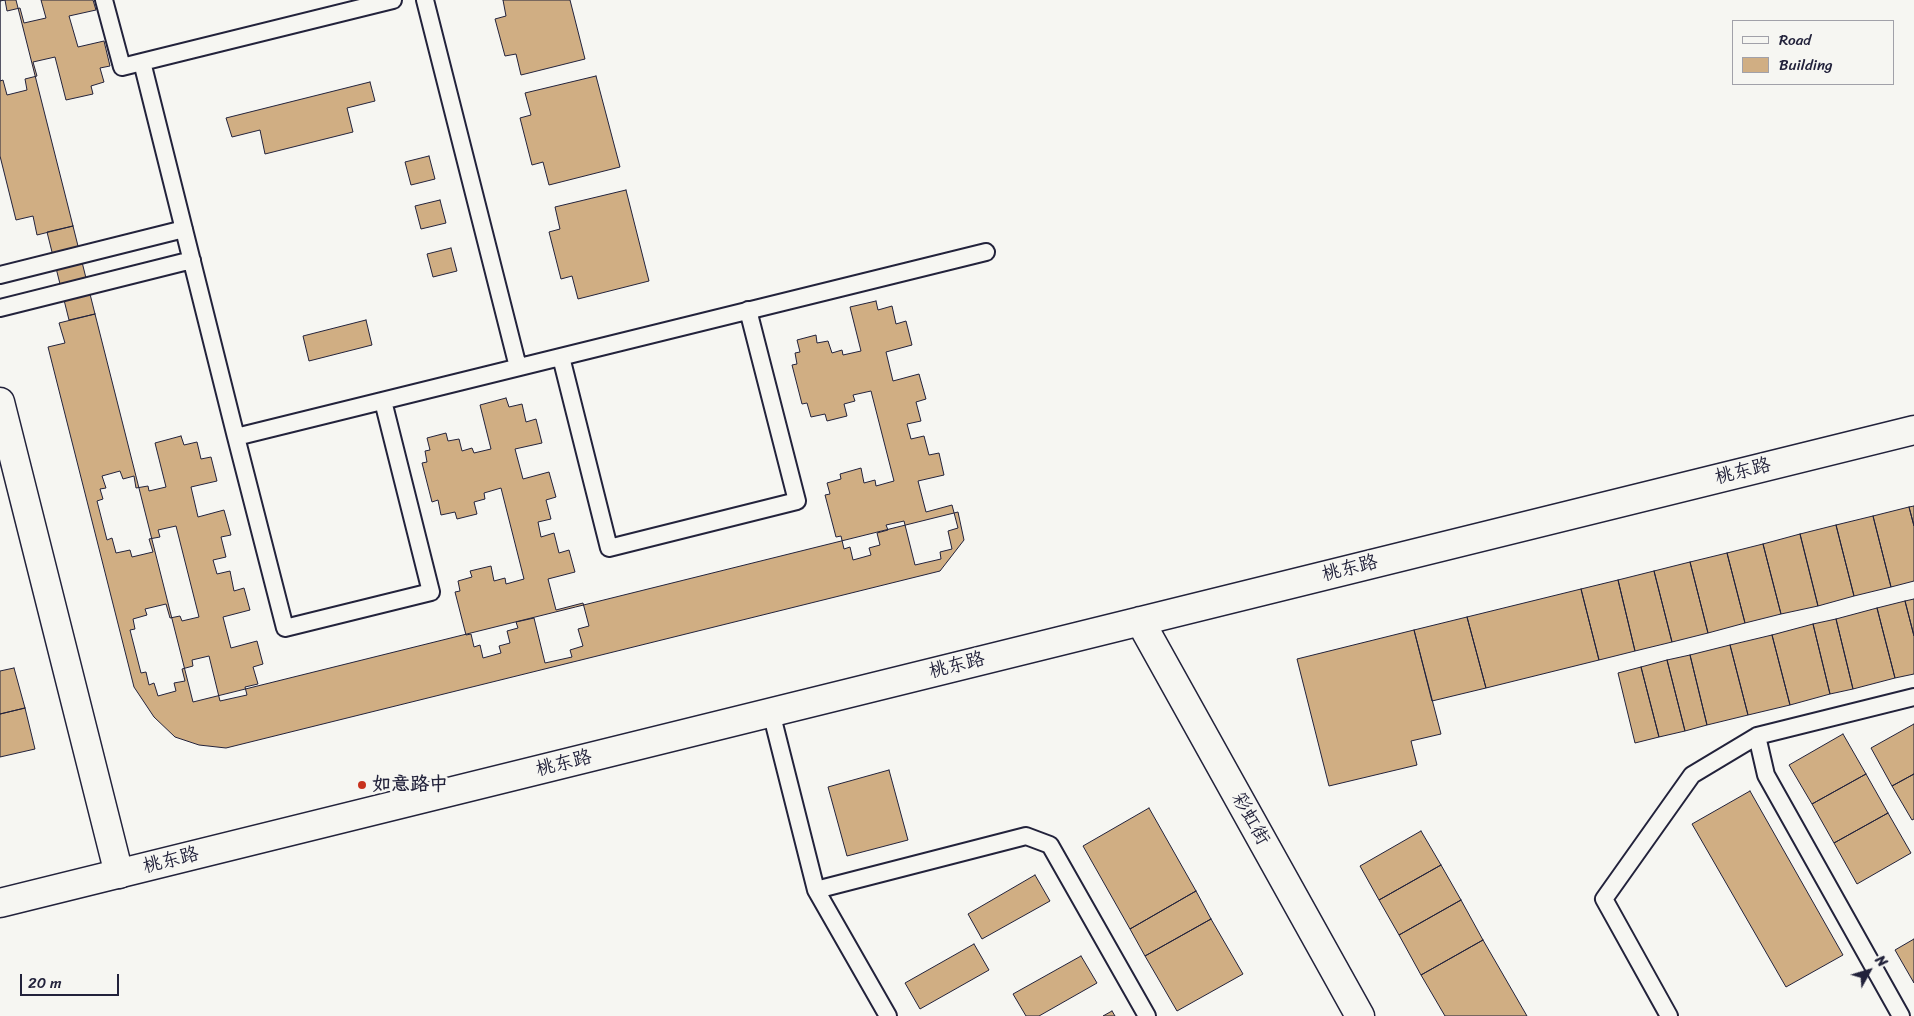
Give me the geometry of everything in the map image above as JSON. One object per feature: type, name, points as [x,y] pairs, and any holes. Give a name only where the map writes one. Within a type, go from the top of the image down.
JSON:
[{"type":"street","points":[[0,402],[119,874]]},
{"type":"street","name":"桃东路","points":[[0,904],[1914,430]]},
{"type":"street","name":"彩虹街","points":[[1140,621],[1360,1016]]},
{"type":"lane","points":[[104,0],[122,67],[393,0]]},
{"type":"lane","points":[[425,0],[518,367]]},
{"type":"lane","points":[[142,62],[285,628],[431,592],[382,401]]},
{"type":"lane","points":[[0,275],[184,229]]},
{"type":"lane","points":[[236,437],[986,252]]},
{"type":"lane","points":[[0,308],[192,260]]},
{"type":"lane","points":[[561,357],[609,548],[788,504],[797,501],[748,310]]},
{"type":"lane","points":[[1669,1016],[1604,899],[1692,775],[1757,736],[1914,697]]},
{"type":"lane","points":[[771,712],[816,890],[888,1016]]},
{"type":"lane","points":[[1757,736],[1766,775],[1901,1016]]},
{"type":"lane","points":[[816,890],[1026,836],[1050,846],[1147,1016]]},
{"type":"building","points":[[0,0],[16,0],[73,226],[37,235],[33,216],[16,220],[0,156]]},
{"type":"building","points":[[5,0],[7,11],[20,8],[24,23],[46,18],[41,0],[93,0],[96,10],[69,16],[78,47],[104,41],[110,66],[100,68],[104,82],[91,86],[93,94],[66,100],[55,57],[33,62],[37,76],[25,79],[27,90],[7,95],[3,80],[0,81],[0,1]]},
{"type":"building","points":[[503,0],[570,0],[585,59],[521,75],[516,54],[505,56],[495,19],[506,16]]},
{"type":"building","points":[[596,76],[620,167],[549,185],[543,162],[532,165],[520,118],[531,115],[525,93]]},
{"type":"building","points":[[370,82],[375,101],[347,108],[353,132],[265,154],[260,130],[232,137],[226,118]]},
{"type":"building","points":[[429,156],[435,179],[411,185],[405,162]]},
{"type":"building","points":[[626,190],[649,281],[578,299],[572,276],[561,279],[549,232],[560,229],[555,207]]},
{"type":"building","points":[[440,200],[446,223],[421,229],[415,206]]},
{"type":"building","points":[[73,226],[95,314],[69,320],[47,232]]},
{"type":"building","points":[[451,248],[457,271],[433,277],[427,254]]},
{"type":"building","points":[[876,301],[878,310],[892,306],[896,324],[906,321],[912,345],[886,352],[893,381],[919,374],[926,399],[916,402],[921,421],[907,424],[911,439],[924,436],[929,455],[939,453],[944,475],[918,481],[926,512],[952,505],[958,528],[948,531],[952,549],[940,552],[941,559],[915,565],[904,521],[886,525],[888,530],[877,533],[880,545],[869,548],[871,555],[853,560],[850,547],[844,549],[841,536],[836,537],[825,495],[830,494],[827,483],[841,479],[840,474],[861,468],[864,483],[875,480],[876,486],[894,481],[871,391],[853,395],[855,401],[844,404],[847,416],[827,421],[825,414],[811,417],[807,403],[802,404],[792,365],[797,364],[795,353],[800,352],[797,340],[816,335],[817,343],[828,341],[832,353],[842,350],[843,355],[861,351],[850,307]]},
{"type":"building","points":[[95,314],[193,702],[958,512],[964,540],[940,571],[226,748],[199,745],[175,737],[154,717],[134,687],[48,347],[65,343],[59,323]]},
{"type":"building","points":[[366,320],[372,345],[309,361],[303,336]]},
{"type":"building","points":[[506,398],[509,407],[522,404],[526,422],[536,419],[542,443],[515,449],[523,479],[549,472],[556,497],[546,500],[551,519],[538,522],[541,537],[554,533],[559,553],[569,550],[575,572],[548,579],[556,610],[583,603],[589,626],[578,629],[583,646],[570,650],[572,657],[545,663],[534,618],[516,622],[518,628],[507,631],[510,643],[499,646],[501,653],[483,658],[480,645],[474,647],[471,634],[466,635],[455,592],[460,591],[458,581],[472,577],[470,571],[491,566],[494,581],[505,578],[506,584],[524,579],[501,488],[484,493],[485,499],[474,502],[477,514],[457,519],[455,512],[441,515],[438,500],[432,502],[422,463],[427,462],[425,451],[430,450],[427,438],[446,433],[448,441],[459,439],[462,451],[472,448],[474,453],[491,449],[480,405]]},
{"type":"building","points":[[181,436],[184,445],[197,442],[201,459],[211,457],[217,481],[191,487],[198,517],[224,510],[231,535],[221,537],[226,557],[213,560],[217,574],[230,571],[234,591],[244,588],[250,610],[223,617],[231,648],[257,641],[263,664],[253,667],[258,684],[245,687],[247,695],[220,701],[209,656],[192,660],[193,666],[182,669],[185,681],[174,683],[176,691],[158,696],[154,683],[149,685],[146,672],[141,673],[130,630],[135,629],[133,619],[147,615],[145,609],[166,604],[170,618],[180,616],[182,621],[199,617],[176,526],[158,530],[160,537],[149,539],[153,552],[132,557],[130,550],[116,553],[112,538],[107,540],[97,501],[103,499],[100,489],[106,488],[102,476],[120,471],[123,479],[134,476],[136,488],[148,486],[149,491],[166,487],[155,443]]},
{"type":"building","points":[[1914,506],[1914,526],[1909,507]]},
{"type":"building","points":[[1909,507],[1914,526],[1914,581],[1891,587],[1873,516]]},
{"type":"building","points":[[1873,516],[1891,587],[1854,596],[1836,525]]},
{"type":"building","points":[[1836,525],[1854,596],[1818,606],[1800,534]]},
{"type":"building","points":[[1800,534],[1818,606],[1781,614],[1763,544]]},
{"type":"building","points":[[1763,544],[1781,614],[1745,623],[1727,553]]},
{"type":"building","points":[[1727,553],[1745,623],[1708,633],[1690,562]]},
{"type":"building","points":[[1690,562],[1708,633],[1672,642],[1654,571]]},
{"type":"building","points":[[1654,571],[1672,642],[1635,651],[1618,580]]},
{"type":"building","points":[[1618,580],[1635,651],[1599,660],[1581,589]]},
{"type":"building","points":[[1581,589],[1599,660],[1486,688],[1467,617]]},
{"type":"building","points":[[1914,599],[1914,636],[1905,601]]},
{"type":"building","points":[[1905,601],[1914,636],[1914,674],[1895,678],[1877,608]]},
{"type":"building","points":[[1877,608],[1895,678],[1853,689],[1836,619]]},
{"type":"building","points":[[1467,617],[1486,688],[1432,701],[1414,630]]},
{"type":"building","points":[[1836,619],[1853,689],[1830,694],[1813,624]]},
{"type":"building","points":[[1813,624],[1830,694],[1790,705],[1772,635]]},
{"type":"building","points":[[1414,630],[1441,734],[1411,741],[1417,765],[1329,786],[1297,659]]},
{"type":"building","points":[[1772,635],[1790,705],[1748,715],[1730,645]]},
{"type":"building","points":[[1730,645],[1748,715],[1707,725],[1690,655]]},
{"type":"building","points":[[1690,655],[1707,725],[1685,731],[1667,660]]},
{"type":"building","points":[[1667,660],[1685,731],[1659,737],[1641,667]]},
{"type":"building","points":[[1641,667],[1659,737],[1635,743],[1618,673]]},
{"type":"building","points":[[14,668],[25,708],[0,714],[0,671]]},
{"type":"building","points":[[25,708],[35,749],[0,757],[0,714]]},
{"type":"building","points":[[1914,724],[1914,774],[1892,786],[1871,748]]},
{"type":"building","points":[[1843,734],[1866,774],[1812,804],[1789,765]]},
{"type":"building","points":[[889,770],[908,840],[847,856],[828,787]]},
{"type":"building","points":[[1866,774],[1888,813],[1834,843],[1812,804]]},
{"type":"building","points":[[1914,774],[1914,819],[1912,820],[1892,786]]},
{"type":"building","points":[[1750,791],[1843,955],[1786,987],[1692,824]]},
{"type":"building","points":[[1149,808],[1196,891],[1130,929],[1083,846]]},
{"type":"building","points":[[1888,813],[1911,853],[1857,884],[1834,843]]},
{"type":"building","points":[[1421,831],[1441,865],[1379,900],[1360,866]]},
{"type":"building","points":[[1441,865],[1461,900],[1399,935],[1379,900]]},
{"type":"building","points":[[1035,875],[1050,901],[982,939],[968,914]]},
{"type":"building","points":[[1196,891],[1211,919],[1145,956],[1130,929]]},
{"type":"building","points":[[1461,900],[1483,940],[1421,975],[1399,935]]},
{"type":"building","points":[[1211,919],[1243,974],[1177,1011],[1145,956]]},
{"type":"building","points":[[1914,939],[1914,983],[1895,950]]},
{"type":"building","points":[[1483,940],[1527,1016],[1445,1016],[1421,975]]},
{"type":"building","points":[[974,944],[989,970],[920,1009],[905,983]]},
{"type":"building","points":[[1081,956],[1097,983],[1039,1016],[1026,1016],[1013,994]]},
{"type":"building","points":[[1112,1011],[1115,1016],[1103,1016]]},
{"type":"place","name":"如意路中","points":[[362,785]]}]
